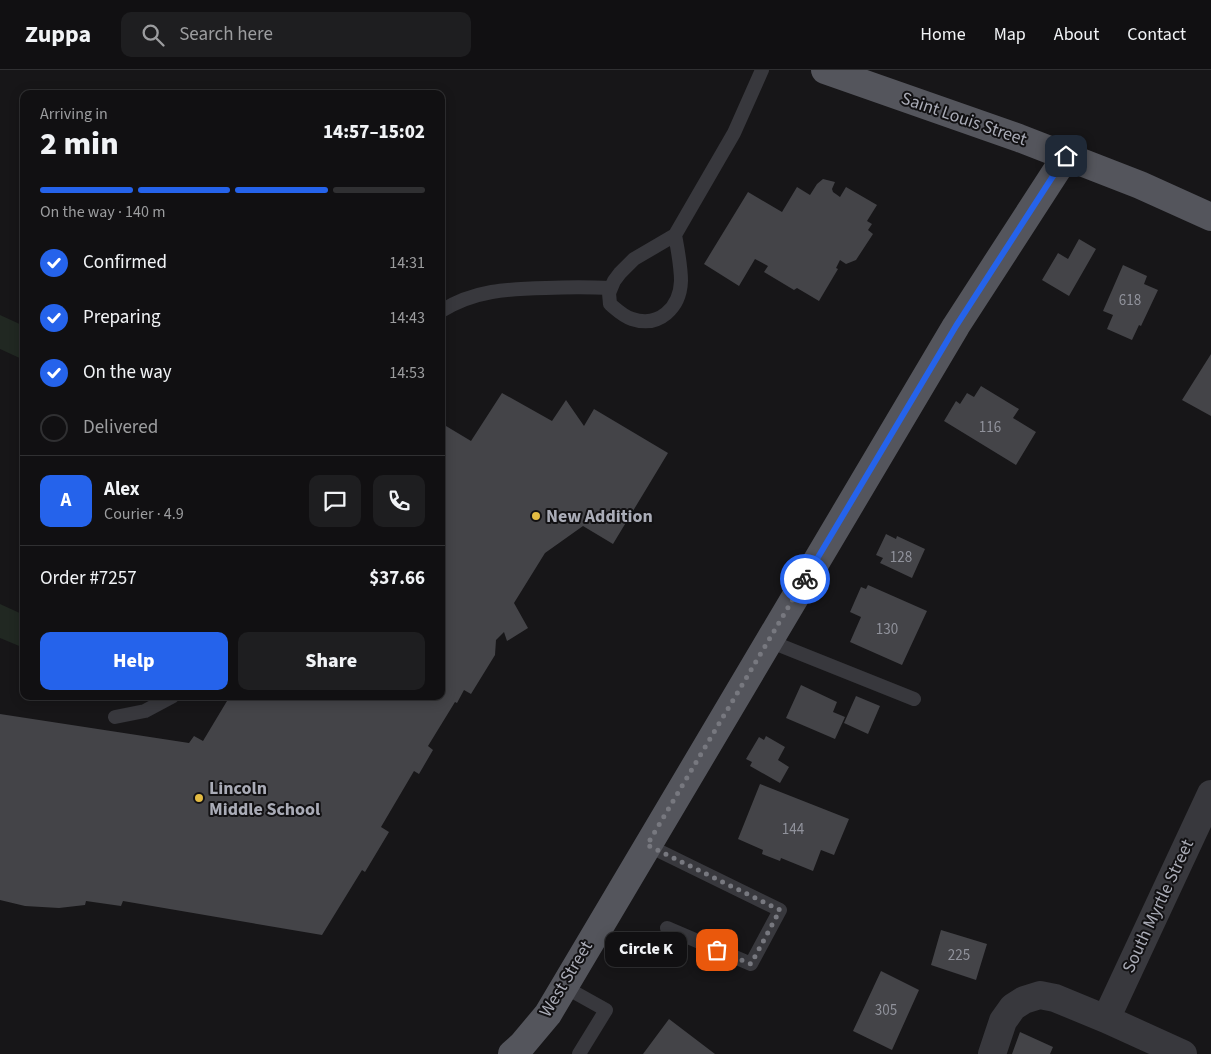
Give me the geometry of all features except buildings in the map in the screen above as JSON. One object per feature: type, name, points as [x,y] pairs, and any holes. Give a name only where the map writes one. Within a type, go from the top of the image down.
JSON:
[{"type":"main road","name":"Saint Louis Street","points":[[825,70],[1020,138],[1140,186],[1211,217]]},
{"type":"main road","name":"West Street","points":[[512,1054],[548,1014],[956,326],[1066,156]]},
{"type":"street","name":"South Myrtle Street","points":[[1106,1019],[1211,794]]},
{"type":"street","points":[[992,1054],[1003,1021],[1013,1007],[1024,1000],[1040,995],[1055,998],[1106,1019],[1183,1054]]},
{"type":"lane","points":[[675,235],[681,283],[676,302],[666,315],[654,321],[634,320],[621,314],[610,304],[609,293],[614,281],[634,259],[675,235],[734,133],[762,70]]},
{"type":"lane","points":[[445,309],[472,297],[503,289],[612,288]]},
{"type":"lane","points":[[769,641],[914,699]]},
{"type":"lane","points":[[115,717],[145,711],[166,700]]},
{"type":"lane","points":[[647,845],[780,910],[751,964],[666,928]]},
{"type":"lane","points":[[563,986],[606,1010],[579,1054]]},
{"type":"shaded area","points":[[0,315],[20,324],[20,358],[0,349]]},
{"type":"shaded area","points":[[0,604],[20,613],[20,646],[0,638]]},
{"type":"way so far","points":[[717,950],[751,964],[780,910],[647,845],[805,579]]},
{"type":"place","name":"New Addition","points":[[536,516]]},
{"type":"place","name":"Lincoln Middle School","points":[[199,798]]},
{"type":"place","name":"Circle K","points":[[717,950]]},
{"type":"route","points":[[805,579],[956,326],[1066,156]]}]
